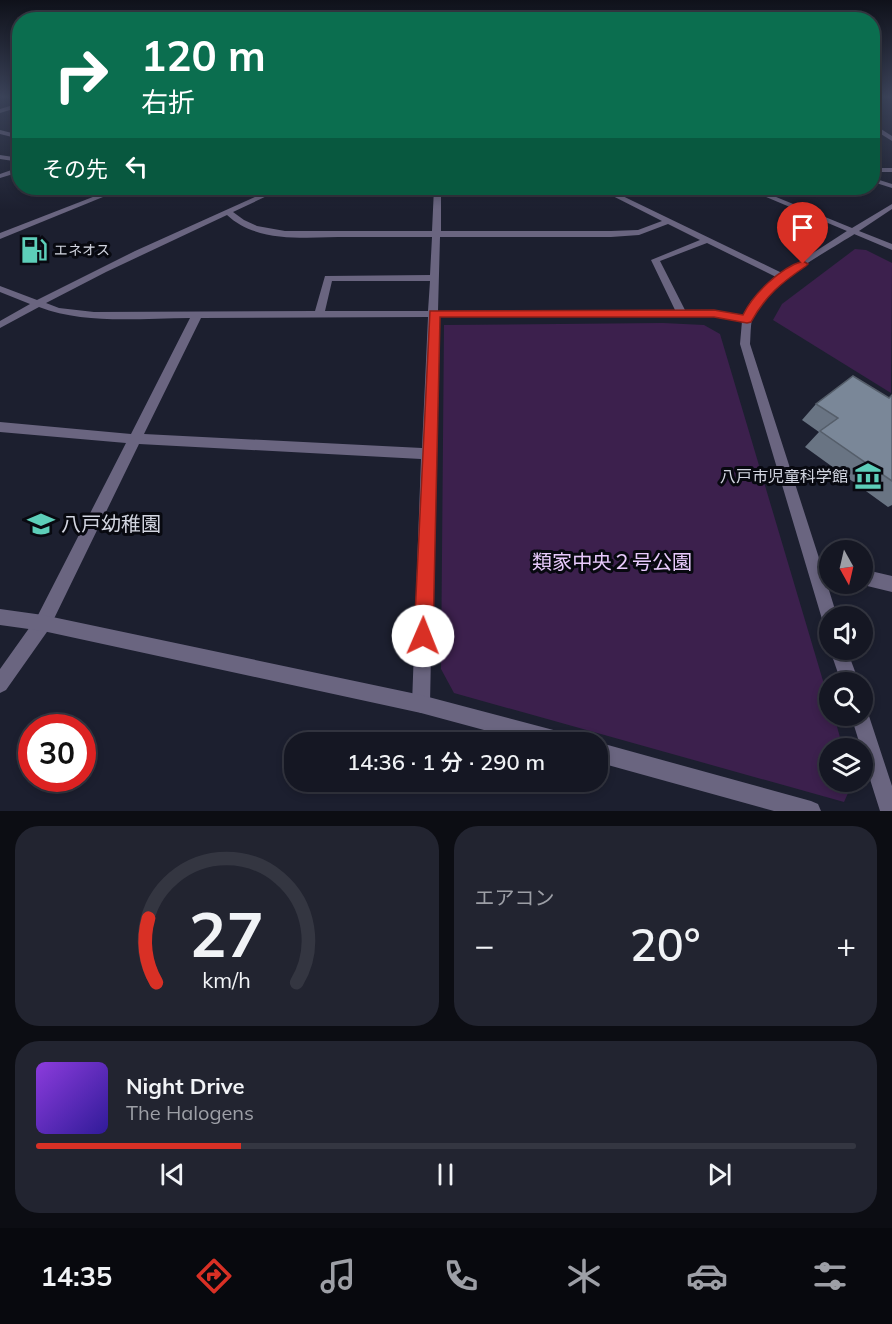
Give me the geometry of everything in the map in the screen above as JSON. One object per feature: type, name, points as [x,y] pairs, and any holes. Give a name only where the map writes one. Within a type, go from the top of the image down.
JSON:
[{"type":"street","points":[[0,237],[104,195]]},
{"type":"street","points":[[0,325],[37,303],[265,195]]},
{"type":"street","points":[[421,704],[438,195]]},
{"type":"street","points":[[615,195],[783,277]]},
{"type":"street","points":[[766,195],[892,247]]},
{"type":"street","points":[[826,606],[745,344],[747,319],[754,303],[783,277],[892,206]]},
{"type":"street","points":[[228,212],[236,220],[254,230],[285,234],[611,234],[639,232],[669,221]]},
{"type":"street","points":[[682,313],[655,260],[708,240]]},
{"type":"street","points":[[319,315],[328,278],[436,278]]},
{"type":"street","points":[[0,289],[58,310],[94,315],[714,313],[747,319]]},
{"type":"street","points":[[0,684],[43,623],[197,315]]},
{"type":"street","points":[[0,427],[134,439],[428,454]]},
{"type":"street","points":[[812,564],[819,566]]},
{"type":"street","points":[[873,580],[892,584]]},
{"type":"street","points":[[0,617],[43,623],[421,704],[524,732]]},
{"type":"street","points":[[863,726],[890,811]]},
{"type":"street","points":[[608,755],[811,811]]},
{"type":"green space","points":[[855,249],[866,250],[892,263],[891,393],[773,320],[782,304]]},
{"type":"green space","name":"類家中央２号公園","points":[[663,323],[704,325],[720,334],[820,672],[819,726],[837,726],[840,738],[819,738],[819,792],[848,792],[844,802],[608,736],[608,732],[594,732],[454,693],[441,669],[444,325]]},
{"type":"building","points":[[853,376],[889,398],[892,395],[892,481],[820,431],[838,418],[816,404]]},
{"type":"place","name":"エネオス","points":[[34,250]]},
{"type":"place","name":"八戸市児童科学館","points":[[868,476]]},
{"type":"place","name":"八戸幼稚園","points":[[41,524]]},
{"type":"route","points":[[423,636],[434,314],[714,313],[747,319],[754,303],[783,277],[803,264]]}]
